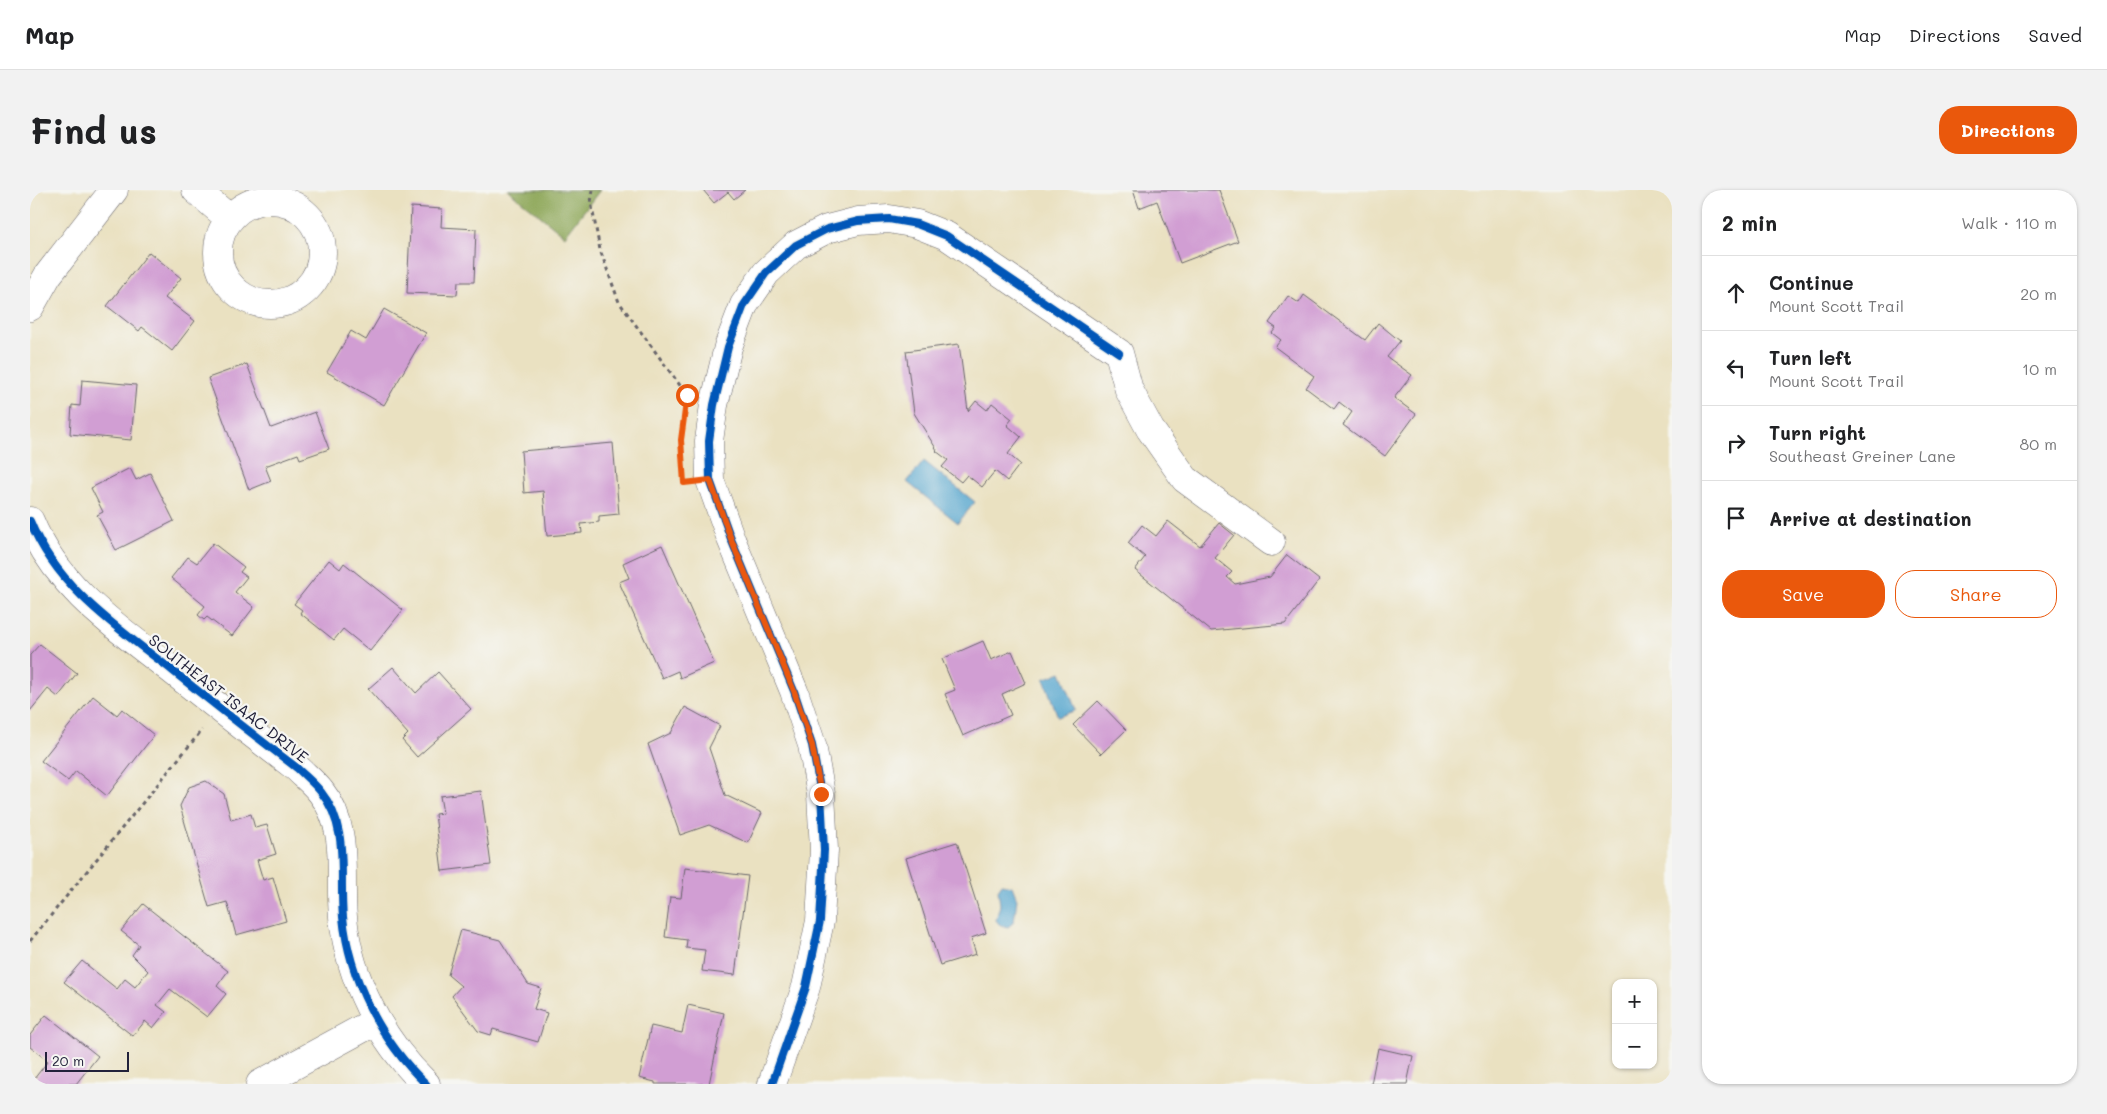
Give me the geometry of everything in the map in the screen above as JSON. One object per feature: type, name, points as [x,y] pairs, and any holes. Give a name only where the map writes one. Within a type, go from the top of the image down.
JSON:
[{"type":"street","points":[[30,307],[48,275],[114,190]]},
{"type":"street","points":[[196,190],[230,219]]},
{"type":"street","points":[[772,1084],[806,987],[820,920],[824,850],[821,794],[812,745],[794,691],[731,539],[710,480],[709,441],[714,405],[728,347],[744,305],[766,273],[796,245],[827,229],[858,221],[889,219],[917,224],[947,236],[1119,352],[1129,390],[1150,429],[1185,478],[1271,542]]},
{"type":"street","name":"SOUTHEAST ISAAC DRIVE","points":[[30,521],[36,536],[58,571],[78,594],[128,636],[297,768],[322,793],[335,819],[342,847],[343,917],[348,948],[357,978],[376,1021],[411,1070],[426,1084]]},
{"type":"street","points":[[260,1084],[376,1021]]},
{"type":"path","points":[[593,190],[591,202],[600,250],[619,302],[687,395],[686,404]]},
{"type":"path","points":[[30,941],[219,708]]},
{"type":"green space","points":[[508,190],[600,190],[565,236]]},
{"type":"water","points":[[924,461],[975,502],[958,523],[907,482]]},
{"type":"water","points":[[1061,672],[1076,710],[1058,717],[1044,679]]},
{"type":"water","points":[[1002,884],[1012,886],[1017,899],[1014,922],[1008,927],[1000,925],[996,920],[1000,905],[998,890]]},
{"type":"building","points":[[703,190],[745,190],[734,199],[728,192],[714,203]]},
{"type":"building","points":[[1133,190],[1219,190],[1238,241],[1180,263],[1157,201],[1139,208]]},
{"type":"building","points":[[411,207],[442,209],[441,227],[476,229],[474,282],[458,282],[457,295],[407,293]]},
{"type":"building","points":[[149,252],[181,278],[165,298],[195,321],[172,351],[142,327],[139,331],[107,306]]},
{"type":"building","points":[[1304,295],[1365,340],[1378,323],[1400,341],[1387,357],[1412,375],[1394,398],[1416,414],[1385,456],[1343,425],[1352,412],[1339,402],[1334,409],[1306,388],[1314,376],[1275,347],[1281,340],[1272,333],[1276,328],[1269,323],[1288,296],[1299,303]]},
{"type":"building","points":[[384,309],[426,333],[384,405],[327,372],[351,331],[366,340]]},
{"type":"building","points":[[959,344],[968,411],[976,401],[987,410],[992,403],[1012,419],[1007,425],[1021,437],[1008,454],[1020,464],[1007,481],[995,471],[982,487],[967,475],[961,482],[942,467],[948,460],[936,451],[914,413],[906,351]]},
{"type":"building","points":[[247,364],[271,428],[315,412],[329,449],[300,459],[298,454],[265,466],[271,481],[249,490],[208,378]]},
{"type":"building","points":[[82,380],[136,385],[131,440],[70,434],[72,405],[80,406]]},
{"type":"building","points":[[613,443],[619,514],[599,516],[599,522],[581,524],[582,533],[547,536],[543,491],[524,493],[521,451]]},
{"type":"building","points":[[130,468],[136,480],[150,473],[174,521],[116,550],[97,515],[103,512],[91,488]]},
{"type":"building","points":[[1168,521],[1200,546],[1219,523],[1234,535],[1215,558],[1232,572],[1227,577],[1235,584],[1270,577],[1287,555],[1319,580],[1285,624],[1211,631],[1135,570],[1145,557],[1128,543],[1142,525],[1156,536]]},
{"type":"building","points":[[213,543],[244,567],[240,572],[247,577],[235,592],[254,607],[232,636],[207,617],[204,620],[198,615],[205,606],[171,578],[188,557],[197,563]]},
{"type":"building","points":[[662,545],[714,663],[680,678],[678,671],[662,678],[619,582],[629,578],[623,563]]},
{"type":"building","points":[[329,560],[340,569],[344,563],[403,610],[370,651],[343,629],[334,640],[300,613],[302,610],[294,604]]},
{"type":"building","points":[[983,641],[991,660],[1012,651],[1026,683],[1002,694],[1011,715],[963,736],[945,694],[955,690],[942,659]]},
{"type":"building","points":[[40,644],[77,673],[58,697],[48,689],[30,711],[30,655]]},
{"type":"building","points":[[393,667],[416,693],[438,672],[471,709],[417,757],[402,740],[408,734],[368,689]]},
{"type":"building","points":[[93,696],[117,715],[122,709],[154,735],[107,796],[76,771],[68,781],[41,761]]},
{"type":"building","points":[[1098,701],[1126,730],[1101,754],[1073,725]]},
{"type":"building","points":[[685,707],[720,726],[709,748],[725,795],[762,813],[748,843],[709,825],[680,835],[648,744],[671,733]]},
{"type":"building","points":[[206,781],[224,794],[231,820],[251,814],[255,828],[267,825],[276,854],[257,860],[263,880],[273,877],[286,921],[236,935],[227,902],[209,907],[180,806],[189,787]]},
{"type":"building","points":[[481,791],[491,865],[442,871],[435,814],[443,813],[440,796]]},
{"type":"building","points":[[957,842],[986,933],[971,938],[976,954],[940,965],[906,858]]},
{"type":"building","points":[[685,868],[748,876],[735,975],[702,971],[705,950],[686,948],[687,940],[665,937],[670,897],[681,898]]},
{"type":"building","points":[[143,904],[228,971],[217,986],[226,994],[207,1017],[170,989],[157,1005],[166,1012],[153,1028],[145,1021],[133,1036],[64,982],[82,961],[117,989],[125,979],[135,987],[148,971],[132,955],[139,945],[121,931]]},
{"type":"building","points":[[461,930],[500,940],[528,984],[541,988],[534,1009],[547,1013],[538,1042],[493,1029],[491,1035],[478,1031],[452,996],[461,986],[448,975]]},
{"type":"building","points":[[688,1005],[724,1013],[709,1084],[655,1084],[655,1082],[639,1078],[651,1026],[682,1033]]},
{"type":"building","points":[[46,1015],[98,1056],[76,1084],[30,1084],[48,1061],[30,1047],[30,1035]]},
{"type":"building","points":[[1378,1048],[1413,1056],[1407,1084],[1371,1084]]},
{"type":"cycle path","points":[[772,1084],[806,987],[820,921],[824,850],[821,794],[812,745],[794,691],[731,539],[710,480],[709,441],[714,405],[728,347],[744,305],[766,273],[796,245],[827,229],[858,221],[889,219],[917,224],[947,236],[1119,353]]},
{"type":"cycle path","points":[[30,521],[56,567],[91,605],[131,639],[297,768],[321,792],[330,806],[340,836],[342,901],[346,940],[360,986],[382,1029],[410,1067],[426,1084]]},
{"type":"route","points":[[687,395],[681,440],[684,483],[710,480],[731,539],[794,691],[812,745],[821,794]]}]
